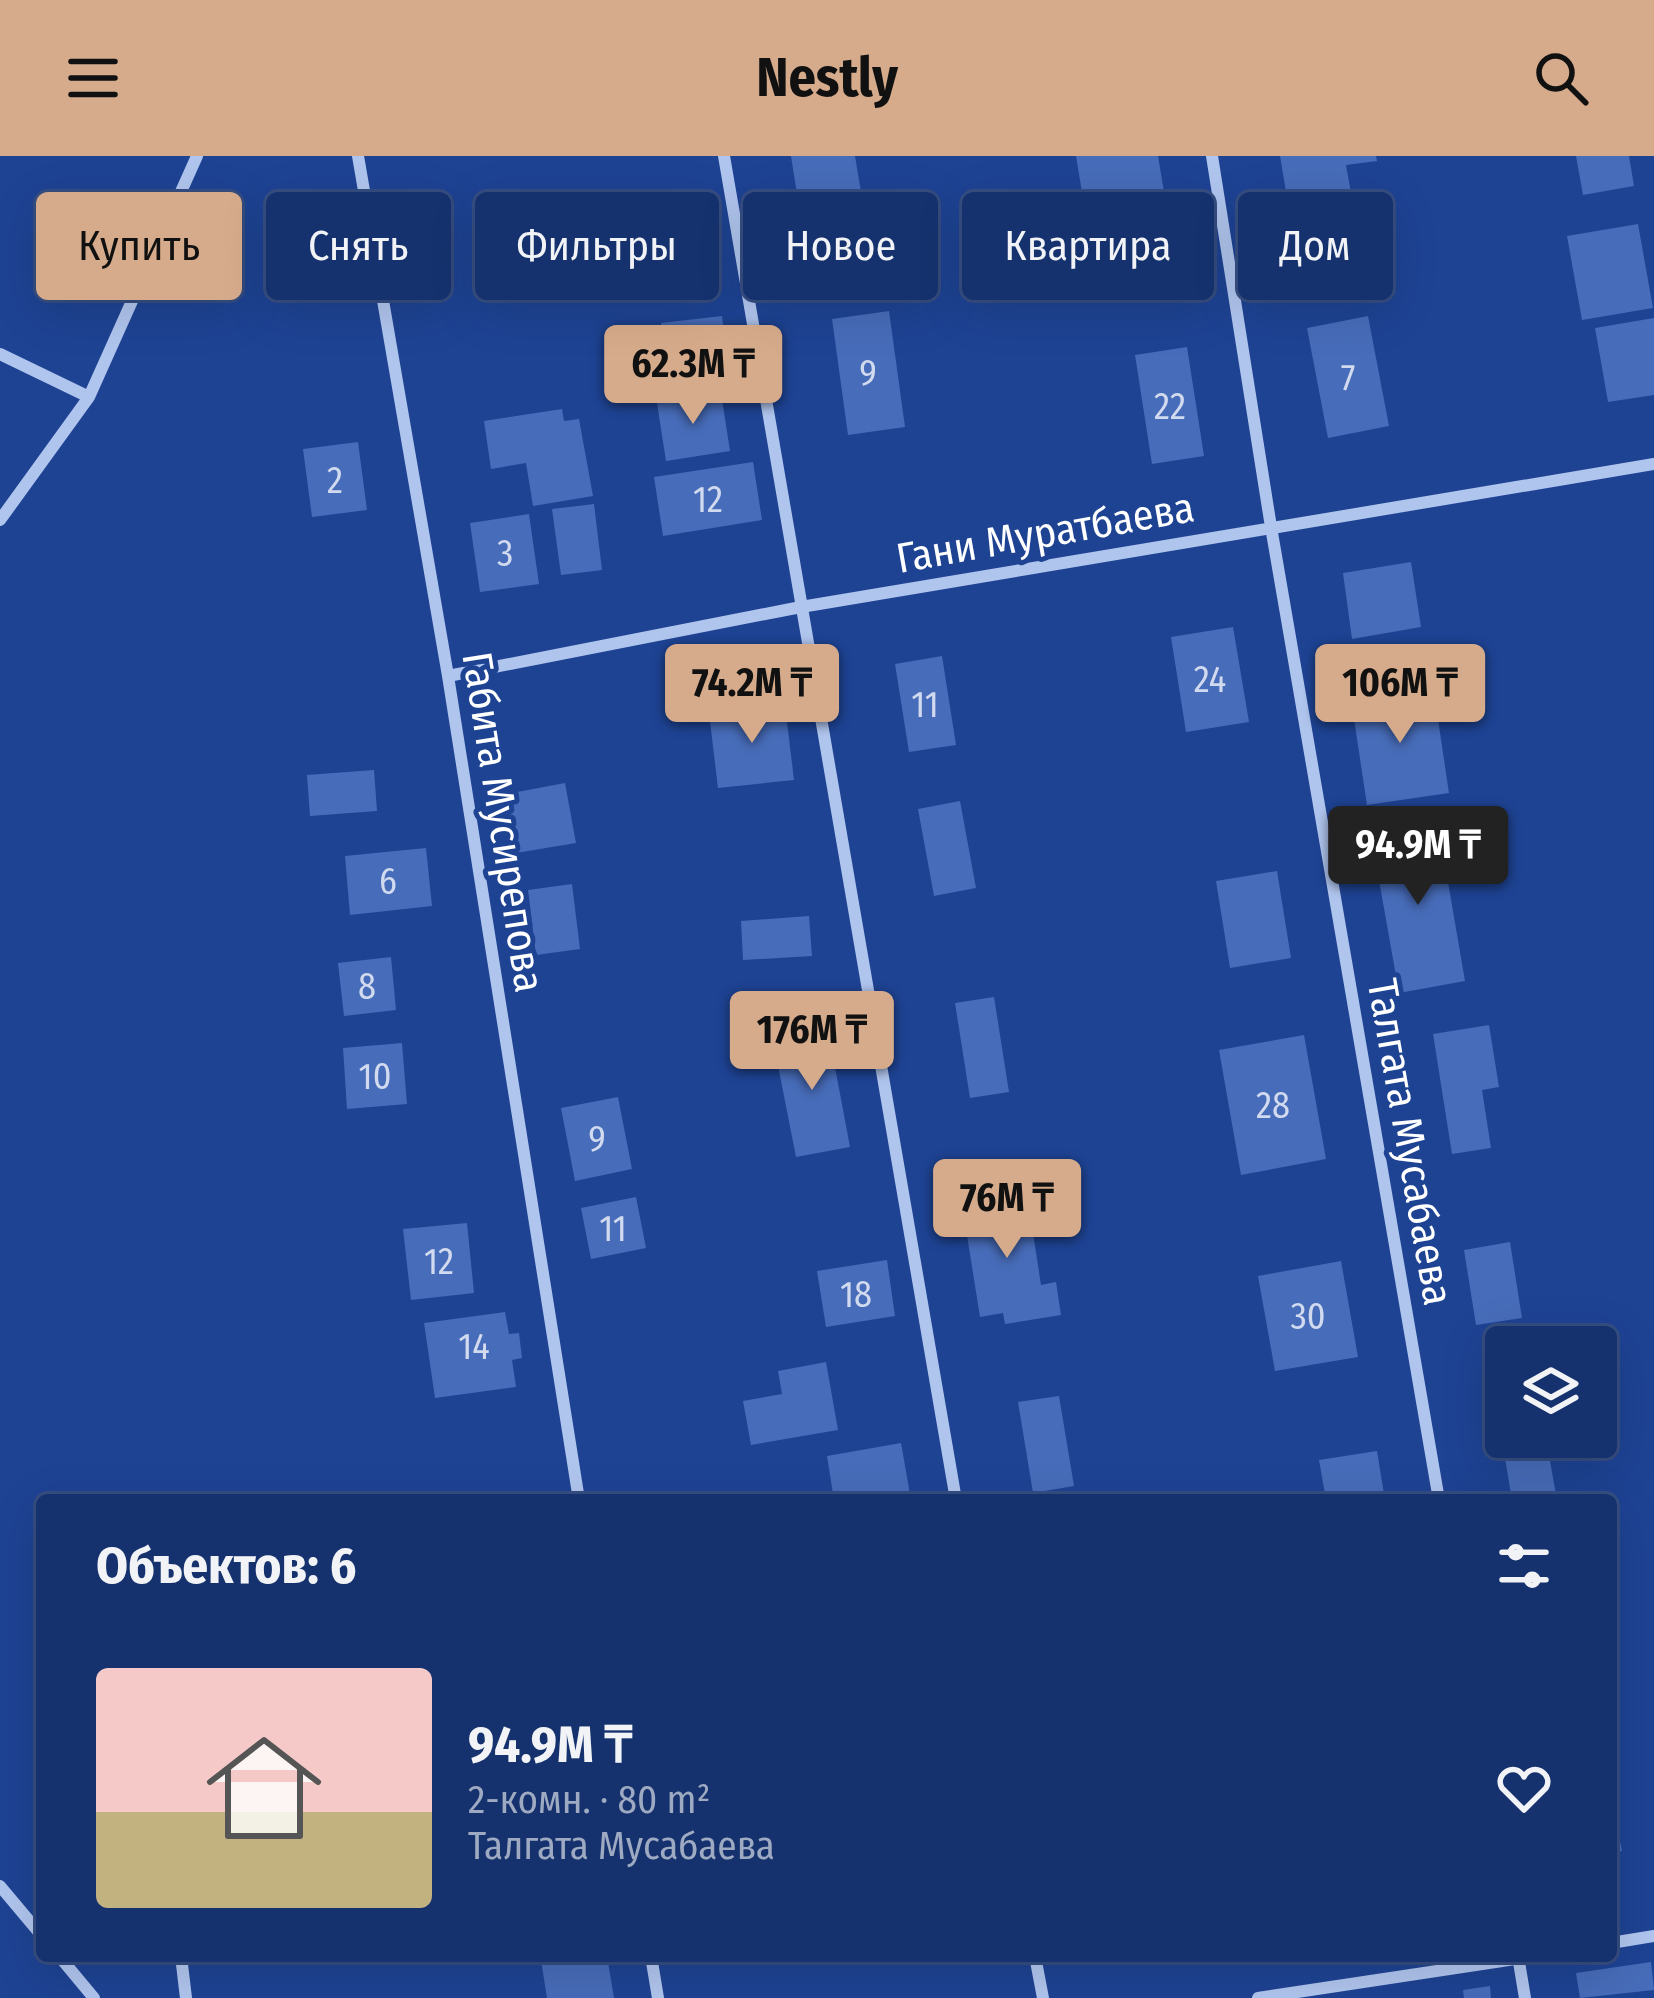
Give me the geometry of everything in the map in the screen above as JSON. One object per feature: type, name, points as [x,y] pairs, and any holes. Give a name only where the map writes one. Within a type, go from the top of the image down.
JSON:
[{"type":"street","points":[[0,520],[89,397],[196,156]]},
{"type":"street","name":"Габита Мусирепова","points":[[358,156],[448,676],[578,1494]]},
{"type":"street","points":[[724,156],[955,1494]]},
{"type":"street","name":"Талгата Мусабаева","points":[[1212,156],[1271,527],[1438,1494]]},
{"type":"street","points":[[0,354],[89,397]]},
{"type":"street","name":"Гани Муратбаева","points":[[448,676],[800,607],[1654,464]]},
{"type":"street","points":[[0,1886],[36,1929]]},
{"type":"street","points":[[1617,1942],[1654,1936]]},
{"type":"street","points":[[64,1962],[94,1998]]},
{"type":"street","points":[[182,1962],[187,1998]]},
{"type":"street","points":[[652,1962],[658,1998]]},
{"type":"street","points":[[1036,1962],[1042,1998]]},
{"type":"street","points":[[1258,1998],[1492,1962]]},
{"type":"street","points":[[1519,1962],[1525,1998]]},
{"type":"building","points":[[791,156],[855,156],[861,192],[797,192]]},
{"type":"building","points":[[1076,156],[1158,156],[1164,192],[1082,192]]},
{"type":"building","points":[[1280,156],[1376,156],[1377,161],[1346,165],[1351,192],[1286,192]]},
{"type":"building","points":[[1576,156],[1629,156],[1634,186],[1583,195]]},
{"type":"building","points":[[1638,224],[1653,308],[1582,320],[1567,236]]},
{"type":"building","points":[[889,311],[905,427],[848,435],[832,319]]},
{"type":"building","points":[[722,316],[729,375],[668,383],[661,323]]},
{"type":"building","points":[[1368,316],[1389,426],[1328,438],[1307,328]]},
{"type":"building","points":[[1654,318],[1654,395],[1608,402],[1595,328]]},
{"type":"building","points":[[1187,347],[1204,456],[1152,464],[1135,355]]},
{"type":"building","points":[[721,393],[730,451],[666,461],[657,403]]},
{"type":"building","points":[[562,409],[564,421],[579,419],[593,496],[533,506],[526,463],[491,469],[484,421]]},
{"type":"building","points":[[358,442],[367,510],[312,517],[303,449]]},
{"type":"building","points":[[753,462],[762,520],[663,536],[654,477]]},
{"type":"building","points":[[594,504],[602,570],[561,575],[552,509]]},
{"type":"building","points":[[529,514],[539,584],[480,592],[470,523]]},
{"type":"building","points":[[1411,562],[1421,627],[1352,639],[1343,573]]},
{"type":"building","points":[[1233,627],[1249,722],[1186,732],[1171,637]]},
{"type":"building","points":[[942,656],[956,745],[909,752],[895,664]]},
{"type":"building","points":[[1433,686],[1449,793],[1367,805],[1351,699]]},
{"type":"building","points":[[785,705],[794,780],[718,788],[709,713]]},
{"type":"building","points":[[374,770],[377,811],[310,816],[307,775]]},
{"type":"building","points":[[565,783],[576,843],[516,853],[506,794]]},
{"type":"building","points":[[960,801],[976,888],[934,896],[918,809]]},
{"type":"building","points":[[1438,824],[1465,981],[1399,993],[1371,835]]},
{"type":"building","points":[[426,848],[432,906],[350,915],[345,856]]},
{"type":"building","points":[[1277,871],[1291,958],[1230,968],[1216,881]]},
{"type":"building","points":[[572,884],[580,949],[536,955],[528,890]]},
{"type":"building","points":[[809,916],[812,956],[743,960],[741,921]]},
{"type":"building","points":[[391,957],[396,1010],[344,1016],[338,963]]},
{"type":"building","points":[[994,997],[1009,1092],[970,1098],[955,1003]]},
{"type":"building","points":[[1489,1025],[1499,1087],[1482,1090],[1491,1148],[1452,1154],[1433,1034]]},
{"type":"building","points":[[828,1030],[850,1147],[796,1157],[773,1040]]},
{"type":"building","points":[[1304,1035],[1326,1159],[1241,1175],[1219,1050]]},
{"type":"building","points":[[402,1043],[407,1104],[347,1109],[343,1048]]},
{"type":"building","points":[[618,1097],[632,1169],[575,1181],[561,1108]]},
{"type":"building","points":[[1027,1194],[1041,1285],[1056,1282],[1061,1315],[1005,1324],[1003,1313],[980,1317],[962,1204]]},
{"type":"building","points":[[636,1197],[646,1248],[591,1259],[581,1208]]},
{"type":"building","points":[[467,1223],[474,1293],[411,1300],[403,1229]]},
{"type":"building","points":[[1510,1242],[1522,1318],[1476,1325],[1464,1250]]},
{"type":"building","points":[[887,1260],[895,1316],[826,1327],[817,1271]]},
{"type":"building","points":[[1341,1261],[1358,1357],[1275,1371],[1258,1276]]},
{"type":"building","points":[[505,1312],[509,1334],[519,1333],[522,1358],[512,1360],[516,1387],[435,1398],[424,1323]]},
{"type":"building","points":[[826,1362],[838,1430],[751,1445],[743,1401],[782,1394],[778,1371]]},
{"type":"building","points":[[1059,1396],[1074,1486],[1033,1493],[1018,1402]]},
{"type":"building","points":[[901,1443],[910,1494],[833,1494],[827,1456]]},
{"type":"building","points":[[1377,1451],[1384,1494],[1325,1494],[1319,1460]]},
{"type":"building","points":[[1505,1458],[1550,1458],[1556,1494],[1511,1494]]},
{"type":"building","points":[[541,1962],[608,1962],[614,1998],[547,1998]]},
{"type":"building","points":[[1651,1962],[1654,1990],[1580,1998],[1576,1973]]},
{"type":"building","points":[[1490,1986],[1491,1998],[1464,1998],[1463,1990]]}]
